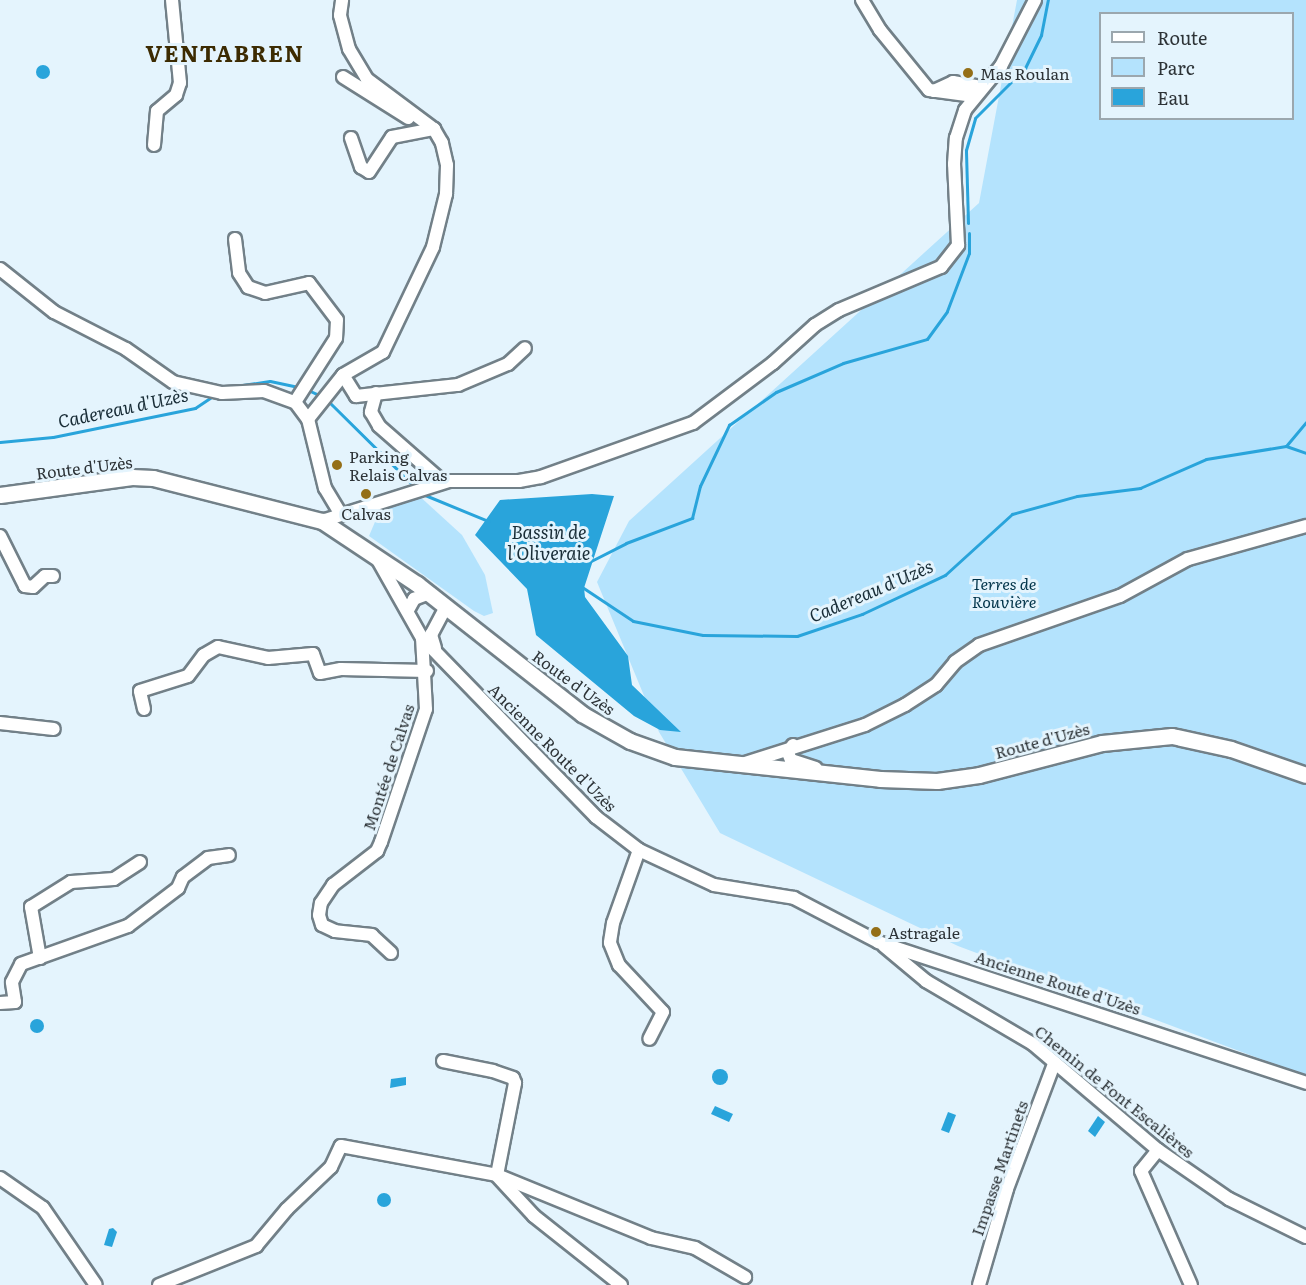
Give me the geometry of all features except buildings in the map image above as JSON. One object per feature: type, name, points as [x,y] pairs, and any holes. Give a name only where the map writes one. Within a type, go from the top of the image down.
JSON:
[{"type":"main road","name":"Route d'Uzès","points":[[0,495],[132,477],[153,478],[322,521],[374,553],[429,593],[582,714],[630,741],[675,757],[771,769],[937,781],[979,775],[1102,743],[1172,736],[1231,749],[1306,775]]},
{"type":"street","points":[[154,145],[157,111],[176,95],[180,83],[172,0]]},
{"type":"street","points":[[308,418],[322,397],[343,375],[383,352],[433,247],[446,194],[447,165],[434,129],[418,120],[367,79],[349,49],[340,15],[342,0]]},
{"type":"street","points":[[862,0],[880,30],[921,82],[934,91],[977,92]]},
{"type":"street","points":[[322,521],[340,513],[443,482],[519,481],[541,477],[693,423],[737,392],[815,325],[839,310],[941,267],[958,245],[956,138],[965,110],[977,92],[1001,66],[1035,0]]},
{"type":"street","points":[[343,77],[402,116],[418,120]]},
{"type":"street","points":[[351,138],[361,166],[369,172],[392,137],[434,129]]},
{"type":"street","points":[[235,239],[239,273],[248,287],[265,293],[309,282],[337,320],[336,338],[300,392]]},
{"type":"street","points":[[0,269],[54,312],[126,349],[173,382],[217,392],[300,392]]},
{"type":"street","points":[[343,375],[356,396],[458,385],[508,364],[525,348]]},
{"type":"street","points":[[300,392],[324,488],[340,513]]},
{"type":"street","points":[[376,393],[371,412],[379,426],[443,482]]},
{"type":"street","points":[[741,765],[793,745],[865,725],[905,705],[936,685],[955,662],[979,645],[1120,596],[1188,559],[1306,526]]},
{"type":"street","points":[[0,536],[25,586],[33,587],[45,576],[53,576]]},
{"type":"street","name":"Ancienne Route d'Uzès","points":[[374,553],[422,638],[596,817],[639,850],[726,889],[794,898],[878,942],[1306,1083]]},
{"type":"street","points":[[408,610],[414,599],[429,593]]},
{"type":"street","points":[[437,652],[431,635],[436,621],[447,607]]},
{"type":"street","points":[[414,622],[436,621]]},
{"type":"street","name":"Montée de Calvas","points":[[391,953],[372,934],[335,931],[322,925],[321,903],[333,885],[377,850],[381,842],[426,709],[427,671],[422,638]]},
{"type":"street","points":[[144,709],[140,691],[188,676],[204,656],[218,647],[268,658],[313,654],[320,673],[341,669],[427,671]]},
{"type":"street","points":[[0,723],[54,729]]},
{"type":"street","points":[[771,769],[793,745]]},
{"type":"street","points":[[793,745],[788,753],[791,760],[837,775]]},
{"type":"street","points":[[771,769],[776,751]]},
{"type":"street","points":[[639,850],[613,922],[610,943],[619,965],[663,1012],[650,1039]]},
{"type":"street","points":[[0,1004],[15,1002],[12,982],[21,964],[128,926],[178,888],[183,877],[208,858],[229,855]]},
{"type":"street","points":[[40,958],[31,907],[71,882],[114,879],[140,862]]},
{"type":"street","name":"Chemin de Font Escalières","points":[[878,942],[926,981],[1033,1044],[1158,1150],[1229,1199],[1306,1237]]},
{"type":"street","points":[[443,1061],[493,1071],[513,1078],[516,1083],[497,1175]]},
{"type":"street","name":"Impasse Martinets","points":[[979,1285],[1007,1189],[1054,1064]]},
{"type":"street","points":[[159,1285],[256,1246],[287,1209],[331,1167],[341,1146],[497,1175],[651,1238],[695,1248],[745,1277]]},
{"type":"street","points":[[1158,1150],[1141,1171],[1191,1285]]},
{"type":"street","points":[[497,1175],[534,1216],[621,1285]]},
{"type":"street","points":[[2,1181],[43,1208],[96,1285]]},
{"type":"green space","name":"Terres de Rouvière","points":[[1017,0],[1306,0],[1306,1076],[958,946],[720,833],[659,732],[597,582],[629,521],[979,203]]},
{"type":"green space","name":"Bassin de l'Oliveraie","points":[[416,493],[462,535],[485,575],[493,613],[484,616],[474,611],[369,536],[383,503]]},
{"type":"water","points":[[43,65],[48,67],[50,72],[48,77],[43,79],[38,77],[36,72],[38,67]]},
{"type":"water","name":"Bassin de l'Oliveraie","points":[[592,494],[614,496],[584,588],[585,597],[628,656],[632,685],[681,732],[660,730],[634,716],[536,635],[527,589],[475,535],[500,500]]},
{"type":"water","points":[[37,1019],[42,1021],[44,1026],[42,1031],[37,1033],[32,1031],[30,1026],[32,1021]]},
{"type":"water","points":[[720,1069],[726,1071],[728,1077],[726,1083],[720,1085],[714,1083],[712,1077],[714,1071]]},
{"type":"water","points":[[406,1077],[406,1085],[390,1088],[391,1079]]},
{"type":"water","points":[[715,1106],[733,1114],[729,1122],[711,1114]]},
{"type":"water","points":[[948,1112],[956,1115],[949,1133],[941,1130]]},
{"type":"water","points":[[1098,1116],[1105,1122],[1095,1137],[1088,1131]]},
{"type":"water","points":[[381,1193],[387,1193],[391,1200],[387,1207],[381,1207],[377,1203],[377,1197]]},
{"type":"water","points":[[113,1228],[117,1232],[112,1247],[104,1245],[109,1229]]},
{"type":"waterway","points":[[968,223],[966,150],[975,118],[1025,68],[1041,35],[1048,0]]},
{"type":"waterway","points":[[591,561],[626,543],[692,518],[700,486],[729,425],[776,392],[843,363],[927,339],[947,311],[969,253],[969,233]]},
{"type":"waterway","name":"Cadereau d'Uzès","points":[[229,387],[270,381],[299,387]]},
{"type":"waterway","name":"Cadereau d'Uzès","points":[[308,390],[321,396]]},
{"type":"waterway","name":"Cadereau d'Uzès","points":[[0,442],[53,437],[195,408],[213,396]]},
{"type":"waterway","name":"Cadereau d'Uzès","points":[[327,400],[416,488]]},
{"type":"waterway","points":[[1286,446],[1306,422]]},
{"type":"waterway","name":"Cadereau d'Uzès","points":[[582,587],[633,621],[703,635],[797,636],[862,614],[945,575],[1012,514],[1077,496],[1140,488],[1206,459],[1286,446],[1306,453]]},
{"type":"waterway","name":"Cadereau d'Uzès","points":[[420,493],[488,521]]},
{"type":"place","name":"Mas Roulan","points":[[968,73]]},
{"type":"place","name":"Parking Relais Calvas","points":[[337,465]]},
{"type":"place","name":"Calvas","points":[[366,494]]},
{"type":"place","name":"Astragale","points":[[876,932]]},
{"type":"district","name":"VENTABREN","points":[[225,53]]}]
